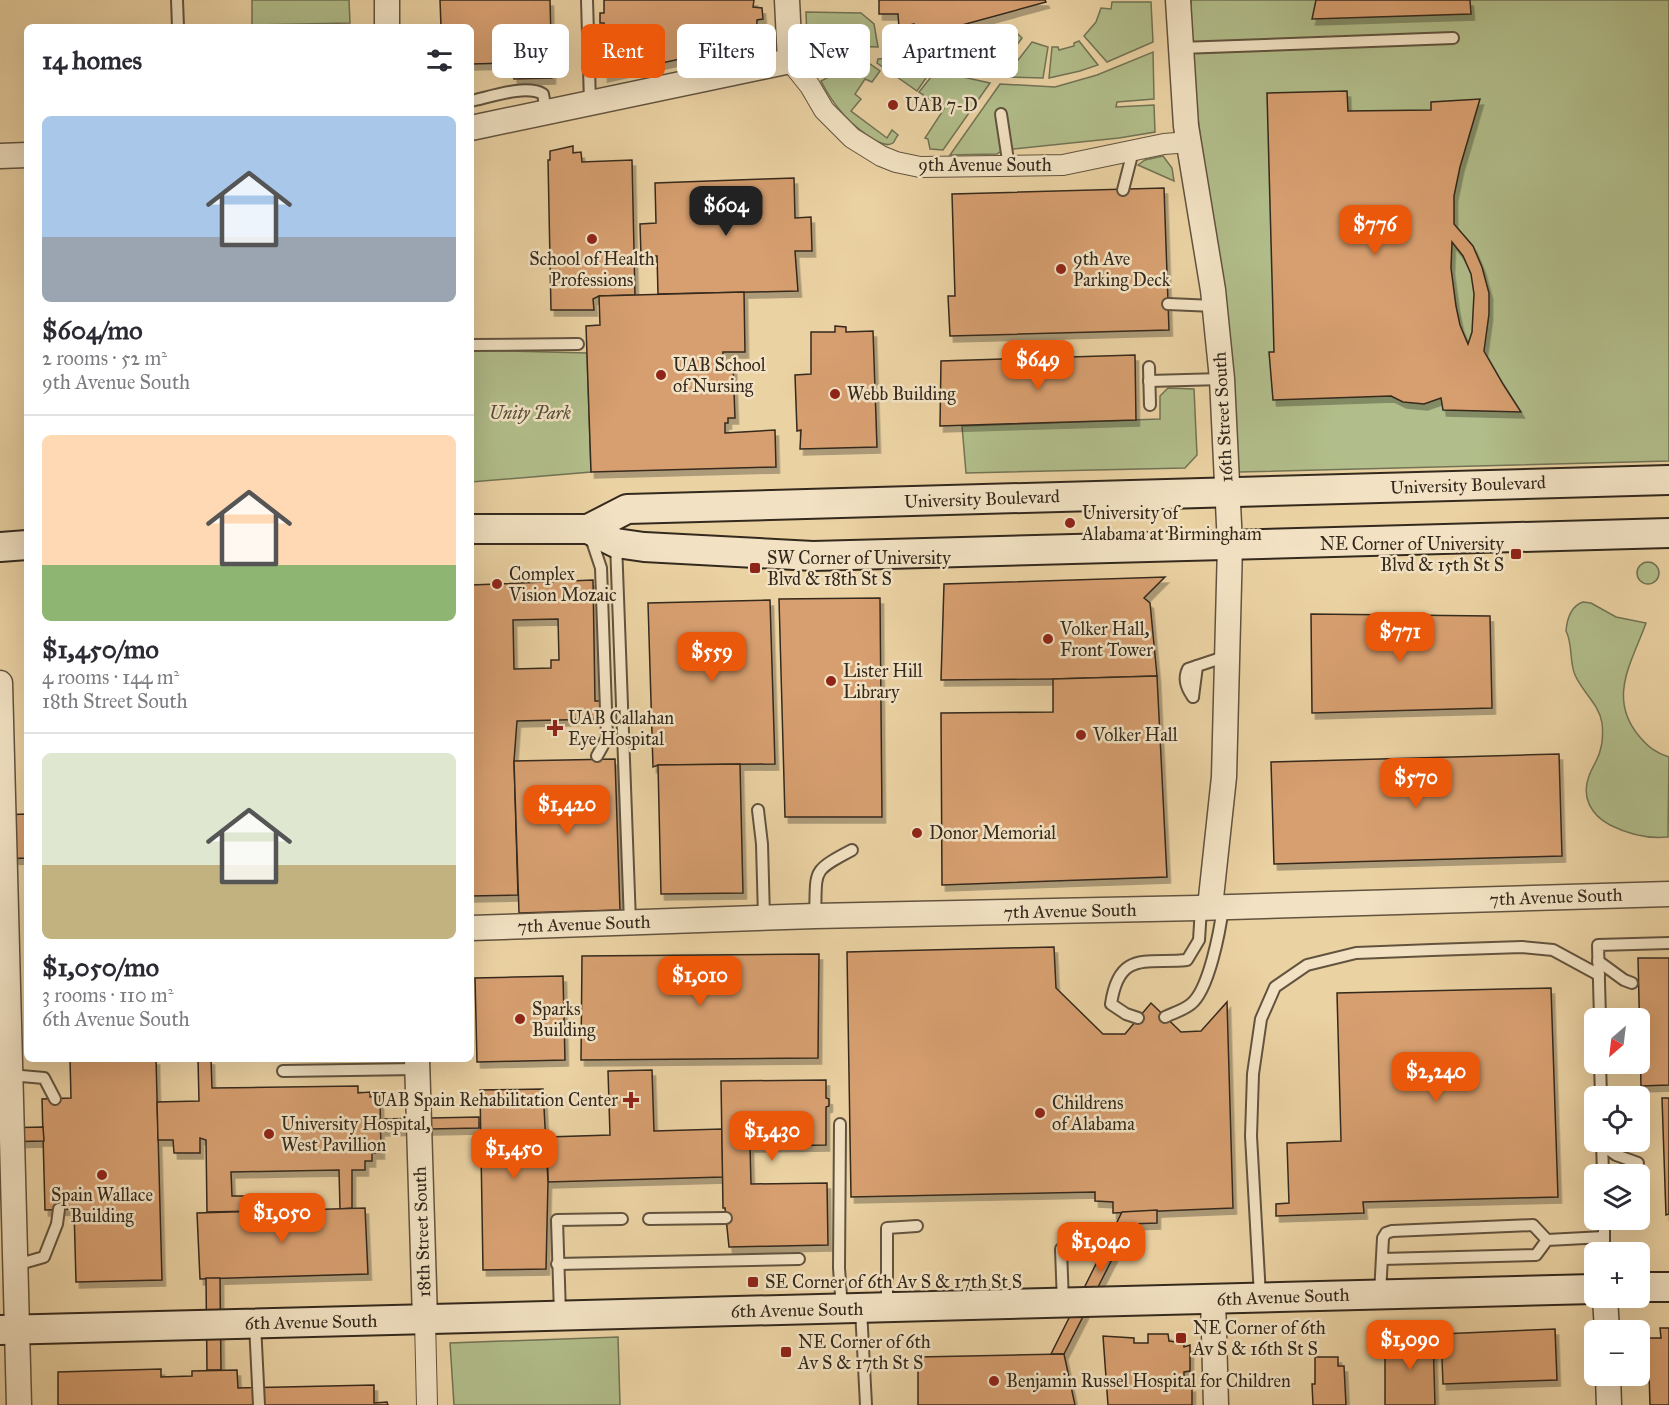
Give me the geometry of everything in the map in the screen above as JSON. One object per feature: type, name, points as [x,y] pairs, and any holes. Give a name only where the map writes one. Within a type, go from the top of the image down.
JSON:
[{"type":"main road","name":"University Boulevard","points":[[588,529],[627,509],[1669,480]]},
{"type":"main road","name":"University Boulevard","points":[[474,529],[588,529],[616,543],[644,547],[813,556],[1669,533]]},
{"type":"main road","points":[[0,547],[24,545]]},
{"type":"main road","points":[[1650,1287],[1669,1287]]},
{"type":"main road","name":"6th Avenue South","points":[[9,1330],[1584,1289]]},
{"type":"street","points":[[387,0],[387,24]]},
{"type":"street","points":[[787,0],[788,24]]},
{"type":"street","name":"16th Street South","points":[[1178,0],[1189,142],[1214,306],[1222,379],[1230,545],[1224,777],[1212,907]]},
{"type":"street","points":[[474,127],[788,61]]},
{"type":"street","name":"9th Avenue South","points":[[804,78],[824,110],[852,138],[881,156],[920,168],[1063,165],[1189,142]]},
{"type":"street","points":[[0,156],[24,155]]},
{"type":"street","points":[[0,683],[11,940],[10,1075],[15,1265],[9,1330],[19,1405]]},
{"type":"street","name":"7th Avenue South","points":[[474,928],[764,917],[1669,894]]},
{"type":"street","name":"18th Street South","points":[[417,1064],[427,1405]]},
{"type":"street","points":[[1213,1299],[1216,1405]]},
{"type":"street","points":[[1608,1386],[1609,1405]]},
{"type":"lane","points":[[177,0],[178,24]]},
{"type":"lane","points":[[587,0],[590,102]]},
{"type":"lane","points":[[1180,48],[1453,38]]},
{"type":"lane","points":[[474,101],[526,90],[536,90],[543,94],[546,111]]},
{"type":"lane","points":[[1001,114],[1008,166]]},
{"type":"lane","points":[[1123,190],[1133,151]]},
{"type":"lane","points":[[1168,304],[1214,306]]},
{"type":"lane","points":[[474,345],[578,344]]},
{"type":"lane","points":[[1149,367],[1150,405]]},
{"type":"lane","points":[[1149,381],[1222,379]]},
{"type":"lane","points":[[588,529],[601,568],[607,738],[597,756]]},
{"type":"lane","points":[[616,543],[630,922]]},
{"type":"lane","points":[[1197,666],[1228,656]]},
{"type":"lane","points":[[758,810],[762,844],[764,917]]},
{"type":"lane","points":[[815,916],[816,875],[825,865],[852,850]]},
{"type":"lane","points":[[1165,1017],[1190,1005],[1199,994],[1216,949],[1212,907]]},
{"type":"lane","points":[[1138,1018],[1126,1014],[1111,1004],[1114,986],[1120,974],[1131,965],[1148,961],[1187,960],[1199,940],[1212,907]]},
{"type":"lane","points":[[1599,1008],[1598,945],[1669,943]]},
{"type":"lane","points":[[1260,1298],[1251,1136],[1253,1074],[1261,1019],[1275,987],[1307,965],[1356,953],[1522,947],[1553,950],[1599,975]]},
{"type":"lane","points":[[1598,961],[1624,980],[1632,983]]},
{"type":"lane","points":[[283,1071],[417,1064]]},
{"type":"lane","points":[[10,1075],[44,1078],[55,1099]]},
{"type":"lane","points":[[840,1124],[834,1216],[863,1308],[866,1405]]},
{"type":"lane","points":[[1612,1152],[1638,1163]]},
{"type":"lane","points":[[15,1265],[44,1257],[57,1224],[59,1209]]},
{"type":"lane","points":[[649,1219],[726,1218]]},
{"type":"lane","points":[[560,1316],[557,1220],[621,1219]]},
{"type":"lane","points":[[1380,1294],[1383,1238],[1386,1233],[1392,1231],[1533,1225],[1547,1240],[1604,1237]]},
{"type":"lane","points":[[863,1308],[887,1228],[917,1226]]},
{"type":"lane","points":[[1604,1230],[1604,1242]]},
{"type":"lane","points":[[1382,1259],[1536,1255],[1547,1240]]},
{"type":"lane","points":[[1061,1249],[1063,1303]]},
{"type":"lane","points":[[557,1264],[799,1259]]},
{"type":"lane","points":[[255,1324],[259,1405]]},
{"type":"green space","points":[[252,0],[349,0],[350,23],[252,24]]},
{"type":"green space","points":[[1191,0],[1669,0],[1669,461],[1239,472],[1223,315],[1191,63]]},
{"type":"green space","points":[[1112,2],[1151,2],[1153,42],[1107,62],[1084,36],[1096,22],[1101,8],[1111,9]]},
{"type":"green space","points":[[806,12],[861,13],[874,24],[878,47],[870,47],[870,24],[806,24]]},
{"type":"green space","points":[[1079,41],[1098,65],[1049,78],[1052,47],[1058,47],[1059,50],[1074,46],[1074,43]]},
{"type":"green space","points":[[1032,42],[1048,47],[1043,78],[1018,77],[1018,60]]},
{"type":"green space","points":[[1153,52],[1154,99],[1117,102],[1116,107],[1154,105],[1155,132],[1003,150],[997,154],[950,155],[1000,84],[1055,87],[1097,75]]},
{"type":"green space","points":[[878,59],[882,59],[882,66],[877,63]]},
{"type":"green space","points":[[870,64],[880,71],[872,82],[865,79],[855,94],[861,99],[851,111],[887,138],[892,130],[898,135],[894,142],[888,145],[877,141],[851,122],[837,107],[821,81],[827,78],[870,78]]},
{"type":"green space","points":[[898,78],[926,78],[917,91]]},
{"type":"green space","points":[[930,78],[968,78],[990,83],[943,150],[930,149],[928,139],[925,138],[944,109],[919,92]]},
{"type":"green space","points":[[1163,156],[1172,168],[1174,181],[1138,165],[1145,160]]},
{"type":"green space","name":"Unity Park","points":[[474,350],[587,353],[591,472],[474,482]]},
{"type":"green space","points":[[1168,388],[1194,389],[1197,455],[1185,468],[966,473],[962,426],[1160,419],[1160,396]]},
{"type":"green space","points":[[1648,562],[1656,565],[1659,573],[1656,581],[1648,584],[1640,581],[1637,573],[1640,565]]},
{"type":"green space","points":[[1583,602],[1591,603],[1616,617],[1646,623],[1629,666],[1623,694],[1630,722],[1639,736],[1656,751],[1669,757],[1668,837],[1646,836],[1617,828],[1603,821],[1589,805],[1587,784],[1601,748],[1602,723],[1598,710],[1575,675],[1570,641],[1566,631],[1570,614]]},
{"type":"green space","points":[[618,1337],[620,1405],[454,1405],[450,1343]]},
{"type":"building","points":[[440,0],[550,0],[551,24],[492,24],[492,64],[474,64],[474,24],[441,24]]},
{"type":"building","points":[[604,0],[754,0],[753,7],[762,8],[763,19],[757,20],[757,24],[677,24],[677,60],[665,62],[665,24],[604,24],[600,23],[600,13],[604,13]]},
{"type":"building","points":[[879,0],[1045,0],[1046,2],[966,24],[899,24],[898,14],[879,14]]},
{"type":"building","points":[[1316,0],[1470,0],[1471,14],[1312,19]]},
{"type":"building","points":[[1347,91],[1348,111],[1431,110],[1431,102],[1480,99],[1460,167],[1454,196],[1454,224],[1473,246],[1489,293],[1489,314],[1484,351],[1521,412],[1443,410],[1441,398],[1424,404],[1403,402],[1391,396],[1273,400],[1269,352],[1274,352],[1267,93]],"holes":[[[1452,242],[1463,256],[1471,274],[1474,294],[1472,332],[1468,344],[1460,325],[1456,306],[1451,268]]]},
{"type":"building","name":"School of Health Professions","points":[[573,146],[573,153],[581,152],[582,162],[632,160],[635,295],[599,296],[593,299],[594,310],[551,310],[548,160],[550,160],[550,151]]},
{"type":"building","points":[[794,178],[795,218],[811,217],[812,251],[795,251],[798,291],[658,294],[657,256],[641,256],[640,224],[656,223],[655,183]]},
{"type":"building","name":"9th Ave Parking Deck","points":[[1164,188],[1169,330],[950,336],[948,296],[955,296],[952,194]]},
{"type":"building","name":"UAB School of Nursing","points":[[744,292],[745,352],[723,352],[723,361],[733,366],[735,418],[728,418],[728,423],[725,423],[725,433],[775,430],[776,467],[591,472],[586,326],[600,325],[599,296]]},
{"type":"building","name":"Webb Building","points":[[835,326],[846,327],[846,332],[873,331],[877,447],[800,449],[801,430],[797,431],[795,375],[811,374],[811,332],[835,332]]},
{"type":"building","points":[[1135,355],[1136,420],[940,426],[941,361]]},
{"type":"building","name":"Volker Hall, Front Tower","points":[[1165,577],[1144,598],[1150,603],[1157,676],[941,680],[944,584]]},
{"type":"building","name":"UAB Callahan Eye Hospital","points":[[593,580],[595,701],[600,701],[601,719],[517,721],[514,761],[518,895],[474,896],[474,585]],"holes":[[[558,619],[559,660],[551,660],[551,668],[514,669],[513,620]]]},
{"type":"building","name":"Lister Hill Library","points":[[880,598],[882,817],[785,817],[779,599]]},
{"type":"building","points":[[770,600],[775,764],[658,765],[653,767],[648,603]]},
{"type":"building","points":[[1311,614],[1490,616],[1492,708],[1312,713]]},
{"type":"building","name":"Volker Hall","points":[[1157,676],[1167,877],[942,885],[941,713],[1053,712],[1053,679]]},
{"type":"building","points":[[1559,754],[1562,856],[1274,864],[1271,762]]},
{"type":"building","points":[[615,759],[620,910],[519,913],[514,761]]},
{"type":"building","points":[[740,764],[743,893],[661,894],[658,765]]},
{"type":"building","points":[[24,814],[24,858],[0,859],[0,815]]},
{"type":"building","name":"Childrens of Alabama","points":[[1054,947],[1056,988],[1103,1034],[1125,1034],[1151,1003],[1181,1032],[1201,1031],[1227,1002],[1233,1208],[1113,1213],[1113,1202],[1095,1201],[1095,1192],[851,1197],[847,952]]},
{"type":"building","points":[[819,954],[818,1058],[581,1060],[582,956]]},
{"type":"building","points":[[1638,958],[1669,958],[1669,1085],[1641,1086],[1641,1074],[1650,1074],[1650,1008],[1639,1008]]},
{"type":"building","name":"Sparks Building","points":[[563,976],[565,1060],[477,1062],[475,978]]},
{"type":"building","points":[[1551,988],[1558,1197],[1363,1202],[1364,1213],[1276,1216],[1276,1204],[1289,1203],[1287,1143],[1341,1141],[1337,993]]},
{"type":"building","name":"Spain Wallace Building","points":[[70,1062],[156,1062],[162,1280],[76,1282],[74,1209],[45,1210],[42,1099],[71,1098]]},
{"type":"building","name":"University Hospital, West Pavillion","points":[[198,1062],[211,1062],[212,1088],[358,1086],[358,1093],[370,1092],[370,1097],[380,1096],[381,1153],[372,1153],[372,1161],[365,1161],[365,1170],[352,1170],[352,1208],[340,1209],[339,1170],[231,1172],[232,1196],[256,1196],[257,1211],[207,1212],[206,1140],[200,1138],[200,1153],[174,1153],[173,1140],[158,1140],[157,1102],[199,1101]]},
{"type":"building","name":"UAB Spain Rehabilitation Center","points":[[652,1070],[654,1131],[722,1129],[723,1177],[548,1182],[547,1137],[610,1135],[608,1071]]},
{"type":"building","points":[[826,1080],[826,1098],[829,1099],[829,1106],[826,1107],[826,1145],[750,1146],[751,1184],[827,1183],[828,1245],[729,1247],[725,1208],[723,1208],[721,1081]]},
{"type":"building","points":[[543,1089],[548,1182],[546,1269],[483,1270],[480,1090]]},
{"type":"building","points":[[1662,1098],[1669,1098],[1669,1214],[1666,1215]]},
{"type":"building","points":[[479,1117],[479,1128],[380,1130],[380,1119]]},
{"type":"building","points":[[43,1127],[44,1141],[0,1142],[0,1128]]},
{"type":"building","points":[[365,1208],[368,1274],[200,1279],[197,1213]]},
{"type":"building","points":[[1157,1210],[1157,1223],[1130,1224],[1064,1354],[1051,1354],[1122,1212]]},
{"type":"building","points":[[206,1278],[220,1278],[221,1370],[207,1370]]},
{"type":"building","points":[[1660,1328],[1669,1328],[1669,1405],[1650,1405],[1650,1338],[1661,1338]]},
{"type":"building","points":[[1555,1329],[1557,1380],[1443,1384],[1441,1334]]},
{"type":"building","points":[[1148,1334],[1168,1334],[1169,1341],[1184,1343],[1184,1347],[1190,1345],[1190,1371],[1184,1372],[1184,1387],[1192,1386],[1192,1405],[1108,1405],[1103,1336],[1134,1338],[1134,1343],[1148,1343]]},
{"type":"building","points":[[1433,1336],[1435,1405],[1385,1405],[1385,1338]]},
{"type":"building","name":"Benjamin Russel Hospital for Children","points":[[1064,1354],[1075,1405],[918,1405],[918,1357]]},
{"type":"building","points":[[1315,1357],[1338,1357],[1338,1366],[1344,1366],[1346,1405],[1313,1405],[1312,1384],[1315,1384]]},
{"type":"building","points":[[161,1369],[161,1377],[192,1376],[192,1371],[237,1370],[238,1388],[374,1385],[374,1403],[387,1402],[388,1405],[58,1405],[58,1372]]},
{"type":"place","name":"UAB 7-D","points":[[893,105]]},
{"type":"place","name":"School of Health Professions","points":[[592,239]]},
{"type":"place","name":"9th Ave Parking Deck","points":[[1061,269]]},
{"type":"place","name":"UAB School of Nursing","points":[[661,375]]},
{"type":"place","name":"Webb Building","points":[[835,394]]},
{"type":"place","name":"University of Alabama at Birmingham","points":[[1070,523]]},
{"type":"place","name":"NE Corner of University Blvd & 15th St S","points":[[1516,554]]},
{"type":"place","name":"SW Corner of University Blvd & 18th St S","points":[[755,568]]},
{"type":"place","name":"Complex Vision Mozaic","points":[[497,584]]},
{"type":"place","name":"Volker Hall, Front Tower","points":[[1048,639]]},
{"type":"place","name":"Lister Hill Library","points":[[831,681]]},
{"type":"place","name":"UAB Callahan Eye Hospital","points":[[555,728]]},
{"type":"place","name":"Volker Hall","points":[[1081,735]]},
{"type":"place","name":"Donor Memorial","points":[[917,833]]},
{"type":"place","name":"Sparks Building","points":[[520,1019]]},
{"type":"place","name":"UAB Spain Rehabilitation Center","points":[[631,1100]]},
{"type":"place","name":"Childrens of Alabama","points":[[1040,1113]]},
{"type":"place","name":"University Hospital, West Pavillion","points":[[269,1134]]},
{"type":"place","name":"Spain Wallace Building","points":[[102,1175]]},
{"type":"place","name":"SE Corner of 6th Av S & 17th St S","points":[[753,1282]]},
{"type":"place","name":"NE Corner of 6th Av S & 16th St S","points":[[1181,1338]]},
{"type":"place","name":"NE Corner of 6th Av S & 17th St S","points":[[786,1352]]},
{"type":"place","name":"Benjamin Russel Hospital for Children","points":[[994,1381]]}]
